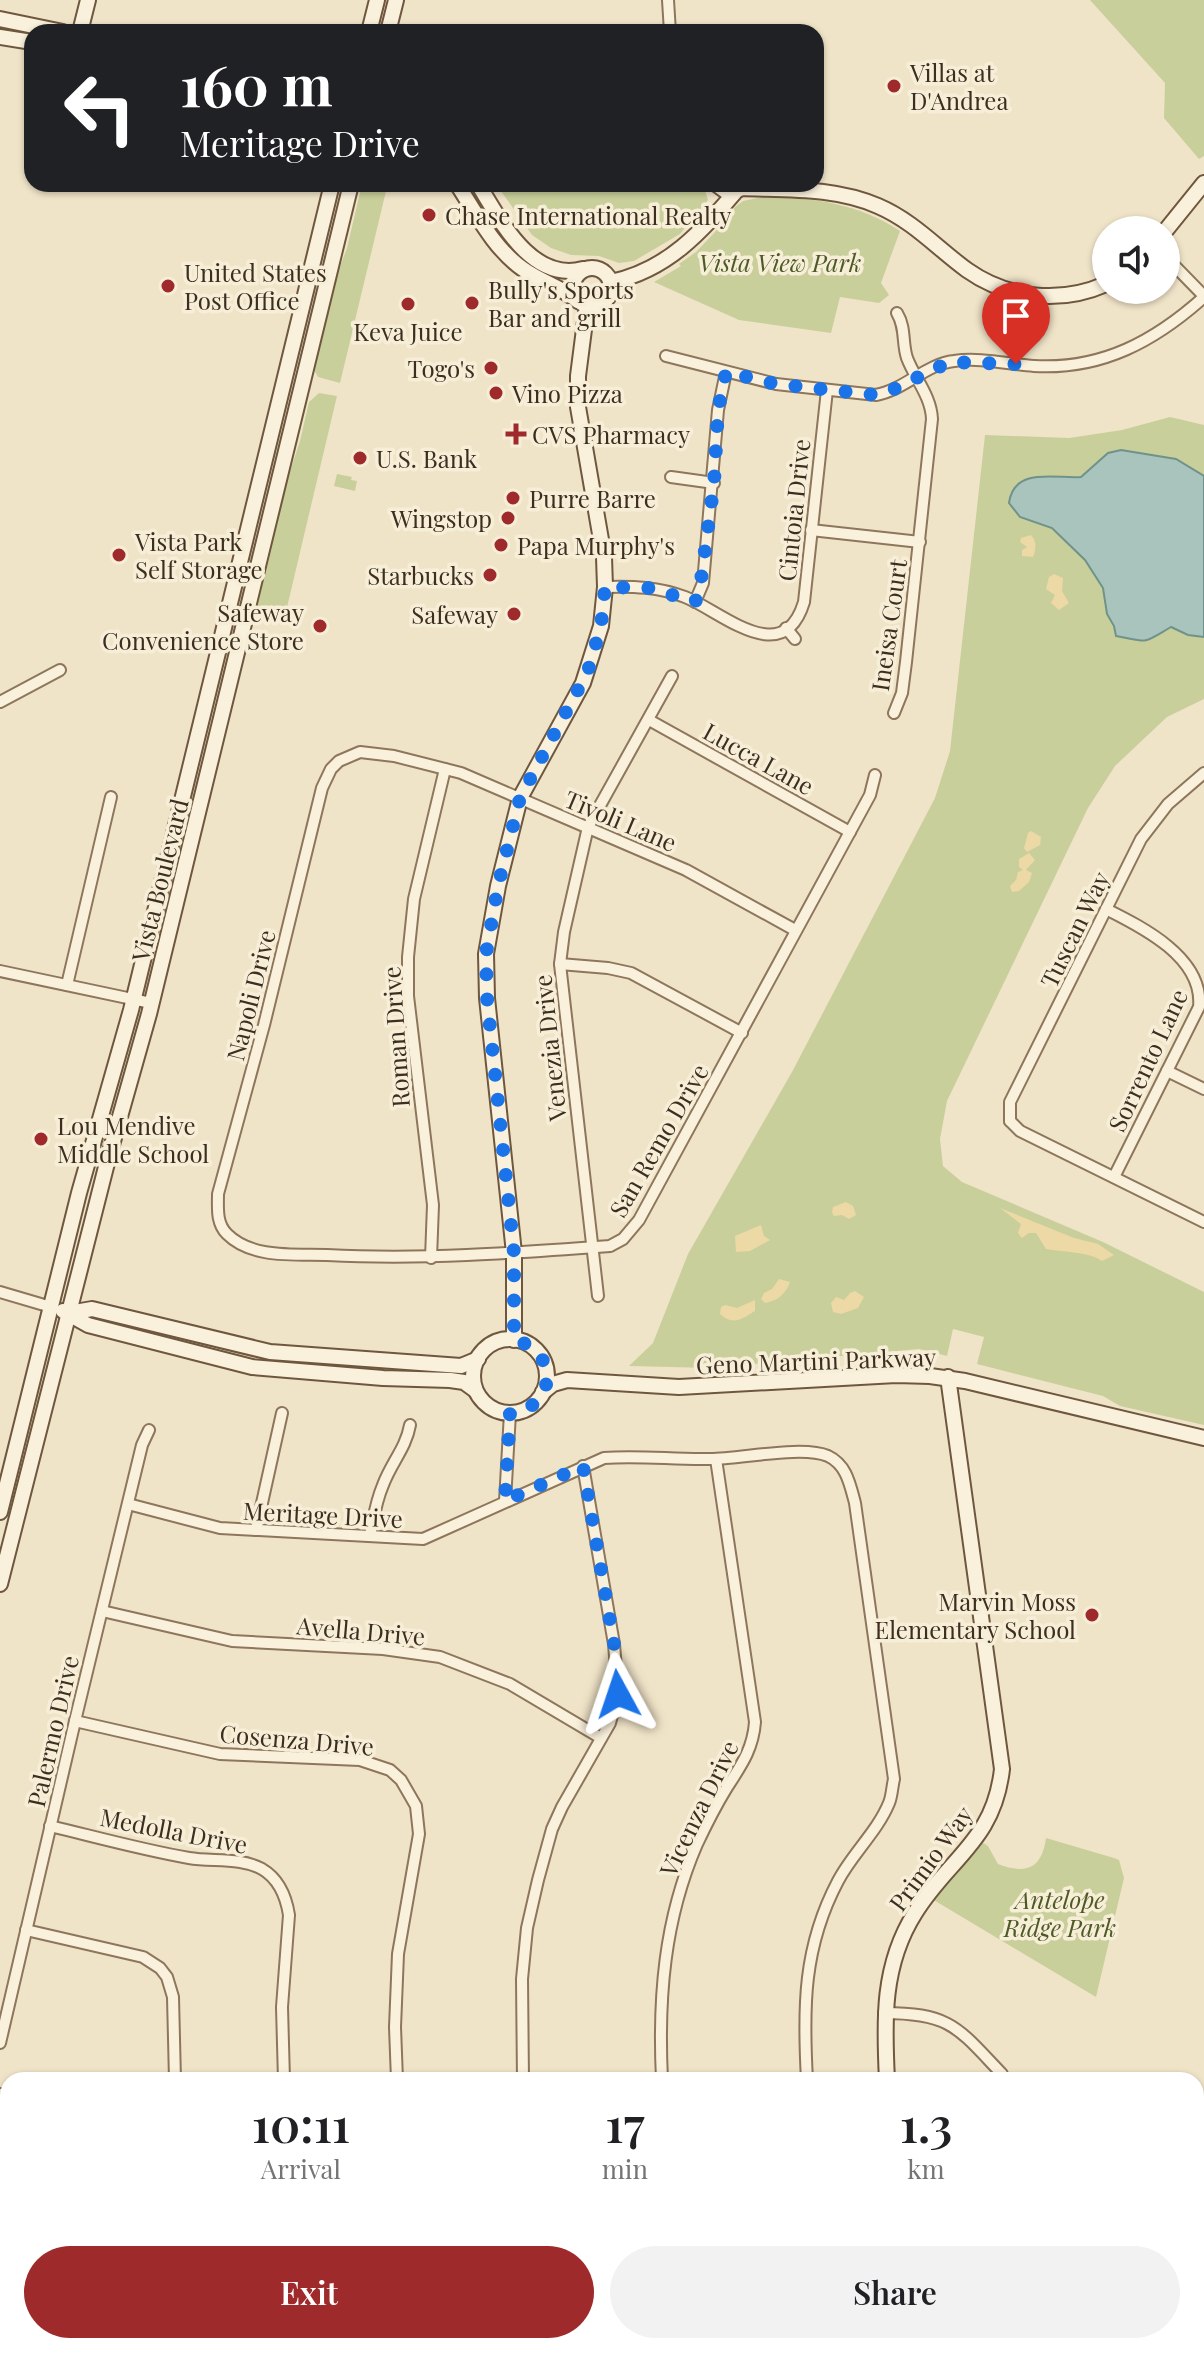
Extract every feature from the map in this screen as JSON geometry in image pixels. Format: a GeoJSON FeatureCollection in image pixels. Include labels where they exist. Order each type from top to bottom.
{"type":"FeatureCollection","features":[{"type":"Feature","properties":{"kind":"street"},"geometry":{"type":"LineString","coordinates":[[82,24],[88,0]]}},
{"type":"Feature","properties":{"kind":"street"},"geometry":{"type":"LineString","coordinates":[[371,24],[377,0]]}},
{"type":"Feature","properties":{"kind":"street"},"geometry":{"type":"LineString","coordinates":[[390,24],[396,0]]}},
{"type":"Feature","properties":{"kind":"street"},"geometry":{"type":"LineString","coordinates":[[668,0],[670,24]]}},
{"type":"Feature","properties":{"kind":"street"},"geometry":{"type":"LineString","coordinates":[[0,19],[24,24]]}},
{"type":"Feature","properties":{"kind":"street"},"geometry":{"type":"LineString","coordinates":[[0,37],[24,41]]}},
{"type":"Feature","properties":{"kind":"street"},"geometry":{"type":"LineString","coordinates":[[1177,216],[1204,183]]}},
{"type":"Feature","properties":{"kind":"street","name":"Vista Boulevard"},"geometry":{"type":"LineString","coordinates":[[0,1512],[93,1141],[133,1000],[330,192]]}},
{"type":"Feature","properties":{"kind":"street","name":"Vista Boulevard"},"geometry":{"type":"LineString","coordinates":[[0,1584],[151,1003],[349,192]]}},
{"type":"Feature","properties":{"kind":"street"},"geometry":{"type":"LineString","coordinates":[[462,192],[489,233],[512,260],[583,304],[597,306],[603,302],[610,291],[608,273],[600,268],[557,269],[530,255],[513,237],[483,192]]}},
{"type":"Feature","properties":{"kind":"street"},"geometry":{"type":"LineString","coordinates":[[713,217],[716,192]]}},
{"type":"Feature","properties":{"kind":"street"},"geometry":{"type":"LineString","coordinates":[[611,282],[643,273],[668,260],[722,211],[738,192]]}},
{"type":"Feature","properties":{"kind":"street"},"geometry":{"type":"LineString","coordinates":[[817,192],[856,198],[893,213],[974,274],[1006,290],[1053,297],[1092,289]]}},
{"type":"Feature","properties":{"kind":"street"},"geometry":{"type":"LineString","coordinates":[[514,1340],[514,1253],[487,998],[486,954],[498,886],[520,798],[588,671],[601,626],[604,557],[578,407],[583,304],[574,286],[583,269]]}},
{"type":"Feature","properties":{"kind":"street"},"geometry":{"type":"LineString","coordinates":[[666,356],[776,384],[880,394],[954,361],[1045,366],[1101,359],[1128,350],[1159,334],[1204,296],[1180,271]]}},
{"type":"Feature","properties":{"kind":"street","name":"Ineisa Court"},"geometry":{"type":"LineString","coordinates":[[894,713],[902,693],[932,419],[929,402],[906,353],[904,329],[897,313]]}},
{"type":"Feature","properties":{"kind":"street"},"geometry":{"type":"LineString","coordinates":[[695,602],[703,583],[718,410],[726,372]]}},
{"type":"Feature","properties":{"kind":"street","name":"Cintoia Drive"},"geometry":{"type":"LineString","coordinates":[[786,628],[799,614],[804,602],[827,390]]}},
{"type":"Feature","properties":{"kind":"street"},"geometry":{"type":"LineString","coordinates":[[671,477],[714,483]]}},
{"type":"Feature","properties":{"kind":"street"},"geometry":{"type":"LineString","coordinates":[[811,530],[920,542]]}},
{"type":"Feature","properties":{"kind":"street"},"geometry":{"type":"LineString","coordinates":[[605,587],[650,588],[695,602],[739,628],[767,634],[786,628],[795,639]]}},
{"type":"Feature","properties":{"kind":"street"},"geometry":{"type":"LineString","coordinates":[[0,702],[60,670]]}},
{"type":"Feature","properties":{"kind":"street","name":"Venezia Drive"},"geometry":{"type":"LineString","coordinates":[[598,1296],[560,964],[564,932],[588,827],[672,676]]}},
{"type":"Feature","properties":{"kind":"street","name":"Lucca Lane"},"geometry":{"type":"LineString","coordinates":[[649,720],[850,832]]}},
{"type":"Feature","properties":{"kind":"street","name":"Tivoli Lane"},"geometry":{"type":"LineString","coordinates":[[333,767],[348,755],[371,752],[461,773],[686,870],[795,930]]}},
{"type":"Feature","properties":{"kind":"street","name":"Napoli Drive"},"geometry":{"type":"LineString","coordinates":[[226,1233],[218,1218],[218,1194],[264,1025],[322,788],[333,767]]}},
{"type":"Feature","properties":{"kind":"street","name":"Roman Drive"},"geometry":{"type":"LineString","coordinates":[[431,1258],[433,1205],[408,996],[408,957],[414,899],[445,769]]}},
{"type":"Feature","properties":{"kind":"street","name":"San Remo Drive"},"geometry":{"type":"LineString","coordinates":[[226,1233],[245,1247],[266,1252],[431,1258],[610,1246],[623,1239],[639,1220],[742,1033],[870,795],[875,775]]}},
{"type":"Feature","properties":{"kind":"street","name":"Tuscan Way"},"geometry":{"type":"LineString","coordinates":[[1114,1177],[1005,1123],[1010,1102],[1148,828],[1168,804],[1203,775]]}},
{"type":"Feature","properties":{"kind":"street"},"geometry":{"type":"LineString","coordinates":[[67,985],[111,797]]}},
{"type":"Feature","properties":{"kind":"street","name":"Sorrento Lane"},"geometry":{"type":"LineString","coordinates":[[1106,909],[1169,943],[1188,962],[1203,986],[1199,1007],[1114,1177]]}},
{"type":"Feature","properties":{"kind":"street"},"geometry":{"type":"LineString","coordinates":[[560,964],[631,973],[742,1033]]}},
{"type":"Feature","properties":{"kind":"street"},"geometry":{"type":"LineString","coordinates":[[0,971],[151,1003]]}},
{"type":"Feature","properties":{"kind":"street"},"geometry":{"type":"LineString","coordinates":[[1167,1071],[1204,1089]]}},
{"type":"Feature","properties":{"kind":"street"},"geometry":{"type":"LineString","coordinates":[[1114,1177],[1204,1222]]}},
{"type":"Feature","properties":{"kind":"street"},"geometry":{"type":"LineString","coordinates":[[0,1292],[69,1313],[88,1325],[252,1367],[464,1382],[488,1405],[510,1413],[528,1408],[556,1382],[567,1380]]}},
{"type":"Feature","properties":{"kind":"street"},"geometry":{"type":"LineString","coordinates":[[69,1313],[92,1309],[270,1352],[461,1366],[478,1359]]}},
{"type":"Feature","properties":{"kind":"street"},"geometry":{"type":"LineString","coordinates":[[475,1390],[474,1370],[478,1359],[490,1346],[501,1341],[514,1340],[531,1346],[546,1365],[567,1380]]}},
{"type":"Feature","properties":{"kind":"street"},"geometry":{"type":"LineString","coordinates":[[543,1392],[547,1380],[546,1365]]}},
{"type":"Feature","properties":{"kind":"street","name":"Geno Martini Parkway"},"geometry":{"type":"LineString","coordinates":[[567,1380],[696,1387],[896,1375],[948,1377],[1204,1438]]}},
{"type":"Feature","properties":{"kind":"street","name":"Primio Way"},"geometry":{"type":"LineString","coordinates":[[887,2072],[884,2013],[892,1965],[904,1931],[920,1904],[982,1832],[994,1806],[1002,1769],[948,1377]]}},
{"type":"Feature","properties":{"kind":"street"},"geometry":{"type":"LineString","coordinates":[[256,1530],[282,1413]]}},
{"type":"Feature","properties":{"kind":"street"},"geometry":{"type":"LineString","coordinates":[[505,1501],[510,1413]]}},
{"type":"Feature","properties":{"kind":"street"},"geometry":{"type":"LineString","coordinates":[[370,1536],[383,1482],[407,1441],[410,1425]]}},
{"type":"Feature","properties":{"kind":"street","name":"Palermo Drive"},"geometry":{"type":"LineString","coordinates":[[0,2043],[142,1445],[149,1430]]}},
{"type":"Feature","properties":{"kind":"street","name":"Meritage Drive"},"geometry":{"type":"LineString","coordinates":[[128,1504],[220,1528],[423,1539],[604,1458],[716,1459],[805,1452],[835,1460],[848,1477],[855,1503],[894,1779],[889,1803],[839,1879],[825,1908],[814,1944],[803,2014],[807,2072]]}},
{"type":"Feature","properties":{"kind":"street","name":"Vicenza Drive"},"geometry":{"type":"LineString","coordinates":[[662,2072],[661,1994],[676,1903],[697,1846],[746,1759],[754,1735],[755,1722],[716,1459]]}},
{"type":"Feature","properties":{"kind":"street"},"geometry":{"type":"LineString","coordinates":[[523,2072],[520,2010],[527,1928],[552,1829],[617,1705],[618,1680],[583,1466]]}},
{"type":"Feature","properties":{"kind":"street","name":"Avella Drive"},"geometry":{"type":"LineString","coordinates":[[102,1611],[232,1641],[383,1649],[440,1657],[510,1684],[601,1738]]}},
{"type":"Feature","properties":{"kind":"street","name":"Cosenza Drive"},"geometry":{"type":"LineString","coordinates":[[75,1721],[220,1754],[360,1760],[390,1770],[401,1780],[416,1806],[419,1834],[398,1954],[397,2072]]}},
{"type":"Feature","properties":{"kind":"street","name":"Medolla Drive"},"geometry":{"type":"LineString","coordinates":[[50,1826],[188,1858],[250,1864],[278,1883],[289,1915],[282,2007],[284,2072]]}},
{"type":"Feature","properties":{"kind":"street"},"geometry":{"type":"LineString","coordinates":[[26,1930],[143,1957],[160,1968],[167,1977],[173,1997],[175,2072]]}},
{"type":"Feature","properties":{"kind":"street"},"geometry":{"type":"LineString","coordinates":[[884,2013],[926,2015],[946,2021],[963,2032],[1000,2072]]}},
{"type":"Feature","properties":{"kind":"green space"},"geometry":{"type":"Polygon","coordinates":[[[1090,0],[1204,0],[1204,156],[1199,159],[1164,118],[1165,83],[1090,0]]]}},
{"type":"Feature","properties":{"kind":"green space"},"geometry":{"type":"Polygon","coordinates":[[[360,192],[386,192],[340,383],[318,377],[313,368],[330,293],[347,248],[360,192]]]}},
{"type":"Feature","properties":{"kind":"green space"},"geometry":{"type":"Polygon","coordinates":[[[502,192],[706,192],[708,200],[680,234],[634,261],[619,263],[599,256],[571,255],[551,248],[532,235],[502,192]]]}},
{"type":"Feature","properties":{"kind":"green space","name":"Vista View Park"},"geometry":{"type":"Polygon","coordinates":[[[767,196],[836,204],[869,214],[900,231],[881,283],[889,295],[879,303],[840,297],[831,333],[739,320],[654,282],[681,266],[679,264],[696,252],[735,207],[743,201],[767,196]]]}},
{"type":"Feature","properties":{"kind":"green space"},"geometry":{"type":"Polygon","coordinates":[[[319,393],[337,396],[284,620],[269,623],[253,617],[253,612],[276,514],[309,402],[319,393]]]}},
{"type":"Feature","properties":{"kind":"green space"},"geometry":{"type":"Polygon","coordinates":[[[1170,417],[1204,425],[1204,699],[1167,717],[1115,766],[1088,808],[947,1101],[940,1139],[943,1166],[962,1182],[1103,1242],[1204,1292],[1204,1425],[1120,1406],[1103,1396],[977,1364],[984,1337],[953,1329],[947,1356],[919,1349],[710,1368],[629,1366],[653,1343],[688,1254],[792,1072],[935,798],[950,751],[985,435],[1069,438],[1122,430],[1170,417]]]}},
{"type":"Feature","properties":{"kind":"green space"},"geometry":{"type":"Polygon","coordinates":[[[337,474],[357,481],[355,491],[334,486],[337,474]]]}},
{"type":"Feature","properties":{"kind":"green space","name":"Antelope Ridge Park"},"geometry":{"type":"Polygon","coordinates":[[[1046,1838],[1119,1860],[1124,1878],[1096,1997],[932,1899],[982,1842],[988,1846],[998,1864],[1025,1869],[1037,1862],[1046,1838]]]}},
{"type":"Feature","properties":{"kind":"sand"},"geometry":{"type":"Polygon","coordinates":[[[1031,535],[1035,546],[1033,557],[1022,556],[1022,550],[1027,547],[1020,542],[1021,538],[1031,535]]]}},
{"type":"Feature","properties":{"kind":"sand"},"geometry":{"type":"Polygon","coordinates":[[[1054,574],[1063,578],[1062,591],[1069,603],[1059,610],[1051,603],[1055,595],[1046,589],[1049,577],[1054,574]]]}},
{"type":"Feature","properties":{"kind":"sand"},"geometry":{"type":"Polygon","coordinates":[[[1031,831],[1041,837],[1040,845],[1027,852],[1024,848],[1031,831]]]}},
{"type":"Feature","properties":{"kind":"sand"},"geometry":{"type":"Polygon","coordinates":[[[1029,853],[1035,860],[1026,870],[1032,873],[1029,882],[1019,891],[1012,892],[1010,886],[1018,872],[1023,870],[1019,867],[1019,859],[1029,853]]]}},
{"type":"Feature","properties":{"kind":"sand"},"geometry":{"type":"Polygon","coordinates":[[[846,1202],[853,1206],[856,1215],[849,1219],[842,1215],[834,1216],[833,1207],[846,1202]]]}},
{"type":"Feature","properties":{"kind":"sand"},"geometry":{"type":"Polygon","coordinates":[[[1000,1208],[1074,1238],[1098,1244],[1114,1255],[1102,1261],[1083,1254],[1046,1249],[1036,1233],[1022,1238],[1018,1233],[1021,1224],[1000,1208]]]}},
{"type":"Feature","properties":{"kind":"sand"},"geometry":{"type":"Polygon","coordinates":[[[761,1225],[764,1236],[770,1240],[750,1251],[736,1252],[735,1236],[761,1225]]]}},
{"type":"Feature","properties":{"kind":"sand"},"geometry":{"type":"Polygon","coordinates":[[[779,1279],[790,1282],[786,1290],[777,1299],[765,1303],[761,1299],[764,1293],[772,1289],[779,1279]]]}},
{"type":"Feature","properties":{"kind":"sand"},"geometry":{"type":"Polygon","coordinates":[[[855,1291],[864,1297],[858,1308],[841,1314],[833,1312],[831,1303],[836,1297],[844,1300],[855,1291]]]}},
{"type":"Feature","properties":{"kind":"sand"},"geometry":{"type":"Polygon","coordinates":[[[755,1300],[755,1311],[742,1319],[729,1320],[720,1314],[721,1307],[725,1305],[737,1308],[755,1300]]]}},
{"type":"Feature","properties":{"kind":"water"},"geometry":{"type":"Polygon","coordinates":[[[1121,450],[1176,459],[1204,476],[1204,637],[1188,635],[1171,627],[1145,640],[1116,636],[1107,614],[1103,588],[1085,560],[1052,528],[1020,517],[1009,503],[1013,491],[1027,479],[1081,477],[1108,453],[1121,450]]]}},
{"type":"Feature","properties":{"kind":"place","name":"Villas at D'Andrea"},"geometry":{"type":"Point","coordinates":[894,86]}},
{"type":"Feature","properties":{"kind":"place","name":"Chase International Realty"},"geometry":{"type":"Point","coordinates":[429,215]}},
{"type":"Feature","properties":{"kind":"place","name":"United States Post Office"},"geometry":{"type":"Point","coordinates":[168,286]}},
{"type":"Feature","properties":{"kind":"place","name":"Bully's Sports Bar and grill"},"geometry":{"type":"Point","coordinates":[472,303]}},
{"type":"Feature","properties":{"kind":"place","name":"Keva Juice"},"geometry":{"type":"Point","coordinates":[408,304]}},
{"type":"Feature","properties":{"kind":"place","name":"Togo's"},"geometry":{"type":"Point","coordinates":[491,368]}},
{"type":"Feature","properties":{"kind":"place","name":"Vino Pizza"},"geometry":{"type":"Point","coordinates":[496,393]}},
{"type":"Feature","properties":{"kind":"place","name":"CVS Pharmacy"},"geometry":{"type":"Point","coordinates":[516,434]}},
{"type":"Feature","properties":{"kind":"place","name":"U.S. Bank"},"geometry":{"type":"Point","coordinates":[360,458]}},
{"type":"Feature","properties":{"kind":"place","name":"Purre Barre"},"geometry":{"type":"Point","coordinates":[513,498]}},
{"type":"Feature","properties":{"kind":"place","name":"Wingstop"},"geometry":{"type":"Point","coordinates":[508,518]}},
{"type":"Feature","properties":{"kind":"place","name":"Papa Murphy's"},"geometry":{"type":"Point","coordinates":[501,545]}},
{"type":"Feature","properties":{"kind":"place","name":"Vista Park Self Storage"},"geometry":{"type":"Point","coordinates":[119,555]}},
{"type":"Feature","properties":{"kind":"place","name":"Starbucks"},"geometry":{"type":"Point","coordinates":[490,575]}},
{"type":"Feature","properties":{"kind":"place","name":"Safeway"},"geometry":{"type":"Point","coordinates":[514,614]}},
{"type":"Feature","properties":{"kind":"place","name":"Safeway Convenience Store"},"geometry":{"type":"Point","coordinates":[320,626]}},
{"type":"Feature","properties":{"kind":"place","name":"Lou Mendive Middle School"},"geometry":{"type":"Point","coordinates":[41,1139]}},
{"type":"Feature","properties":{"kind":"place","name":"Marvin Moss Elementary School"},"geometry":{"type":"Point","coordinates":[1092,1615]}},
{"type":"Feature","properties":{"kind":"route"},"geometry":{"type":"LineString","coordinates":[[618,1694],[614,1644],[583,1466],[505,1501],[510,1413],[528,1408],[539,1398],[546,1386],[548,1373],[538,1351],[514,1340],[514,1253],[487,998],[486,954],[498,886],[520,798],[588,671],[604,612],[605,587],[650,588],[695,602],[699,595],[714,483],[718,410],[726,372],[776,384],[876,395],[958,360],[1016,364]]}}]}
